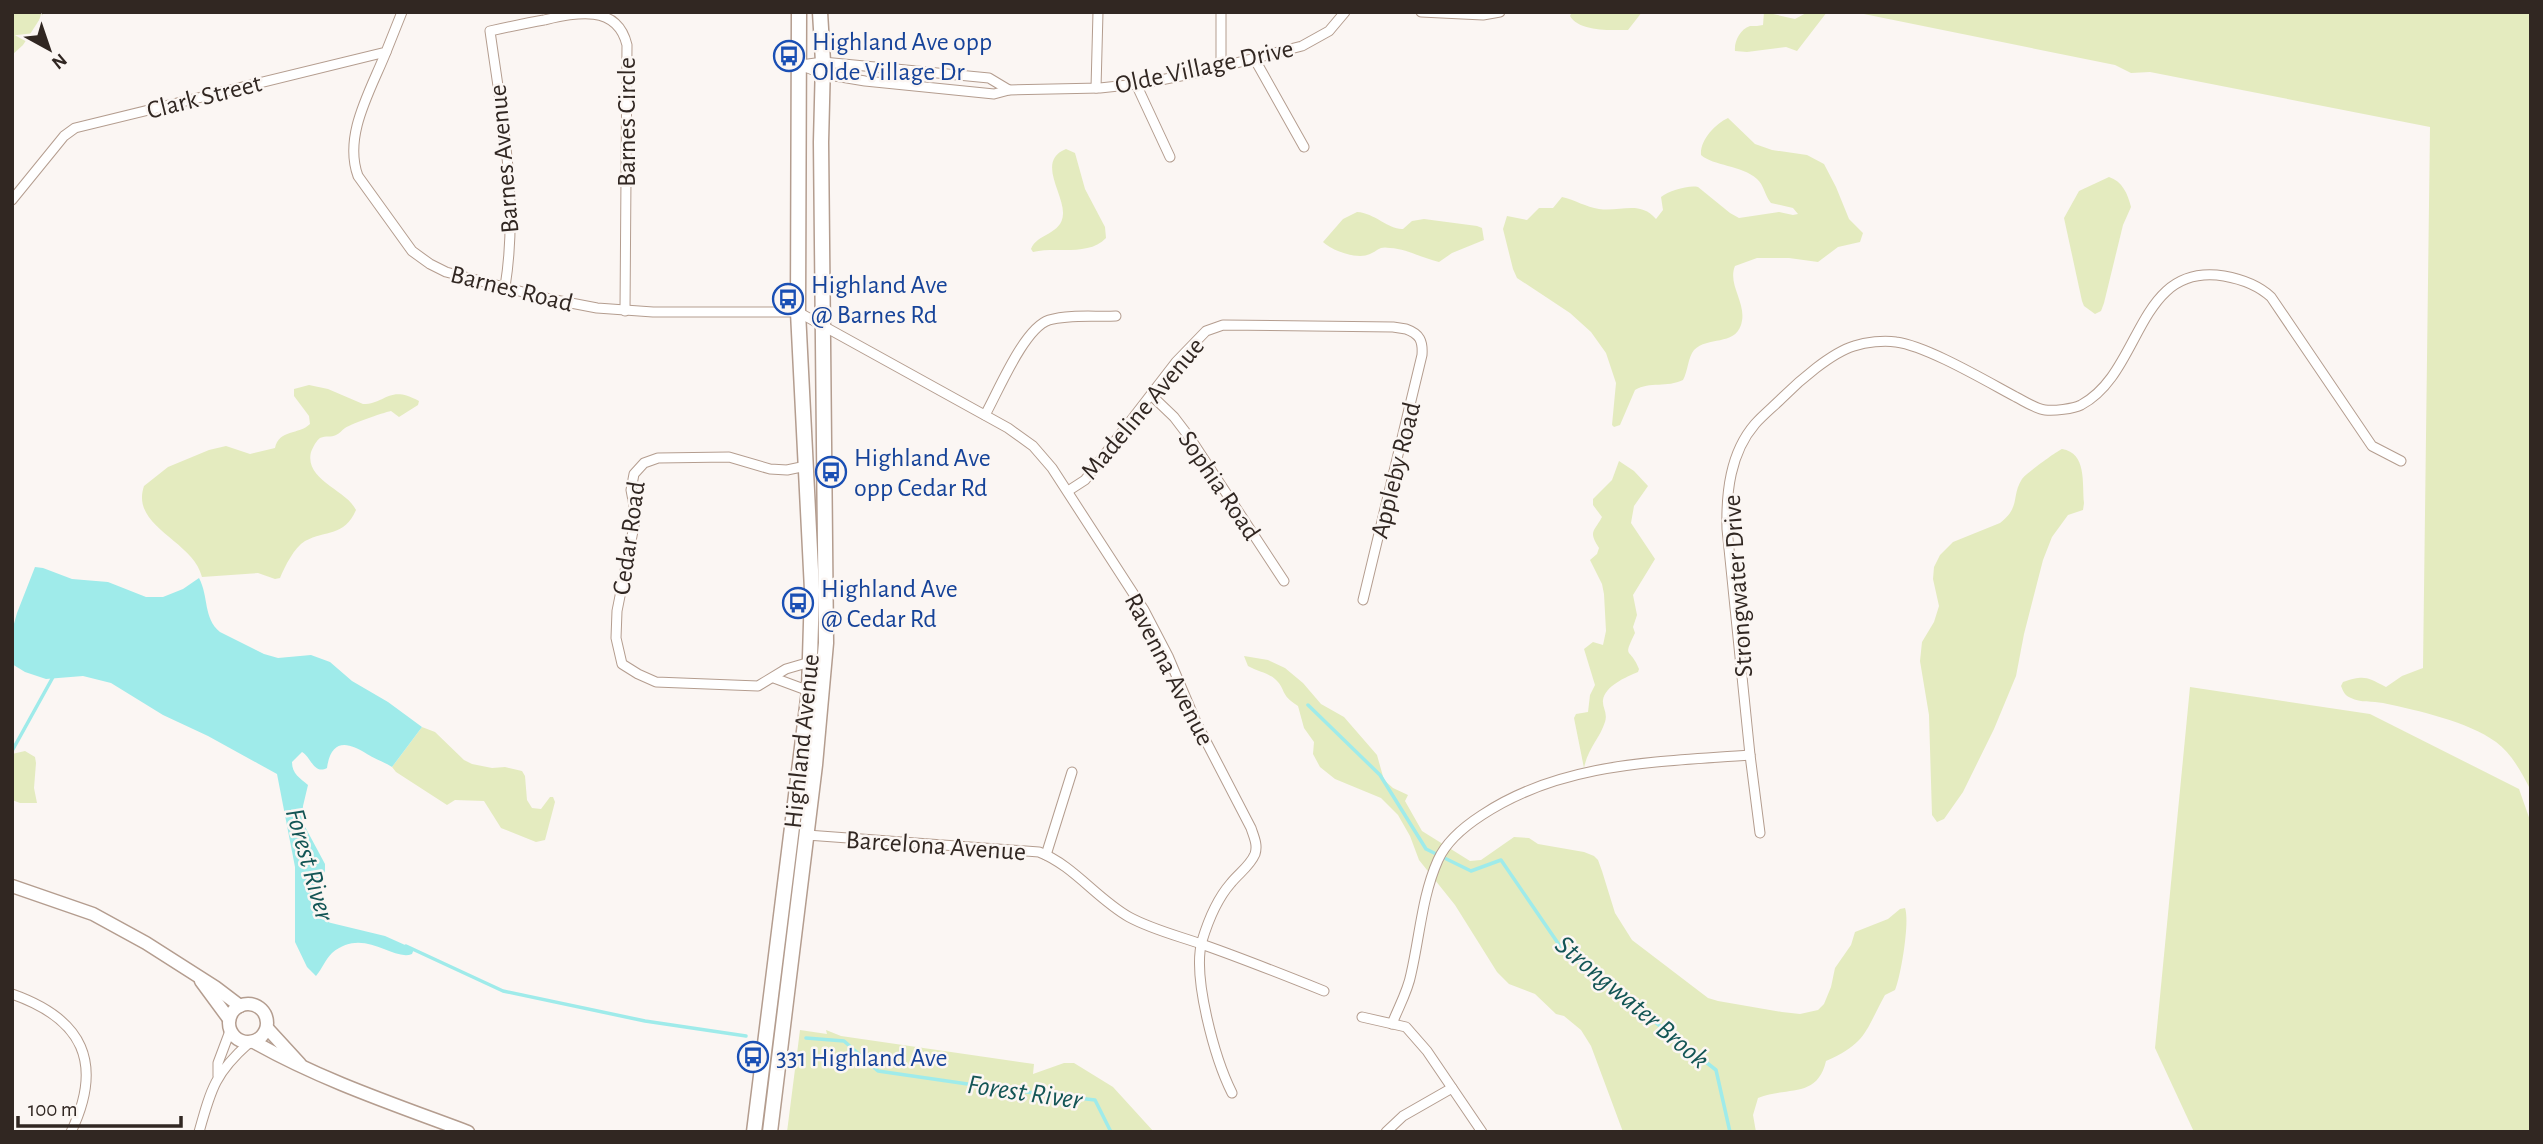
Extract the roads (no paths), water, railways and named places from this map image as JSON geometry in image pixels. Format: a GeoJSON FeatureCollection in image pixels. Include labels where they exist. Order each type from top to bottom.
{"type":"FeatureCollection","features":[{"type":"Feature","properties":{"kind":"main road","name":"Highland Avenue"},"geometry":{"type":"LineString","coordinates":[[754,1132],[809,691],[812,590],[798,312],[799,12]]}},
{"type":"Feature","properties":{"kind":"main road","name":"Highland Avenue"},"geometry":{"type":"LineString","coordinates":[[770,1132],[821,713],[826,643],[821,142],[823,68],[820,12]]}},
{"type":"Feature","properties":{"kind":"street"},"geometry":{"type":"LineString","coordinates":[[386,52],[402,12]]}},
{"type":"Feature","properties":{"kind":"street"},"geometry":{"type":"LineString","coordinates":[[1097,88],[1098,12]]}},
{"type":"Feature","properties":{"kind":"street"},"geometry":{"type":"LineString","coordinates":[[1221,67],[1222,12]]}},
{"type":"Feature","properties":{"kind":"street","name":"Olde Village Drive"},"geometry":{"type":"LineString","coordinates":[[823,68],[865,81],[994,94],[1009,90],[1097,88],[1136,84],[1221,67],[1317,40],[1329,31],[1345,12]]}},
{"type":"Feature","properties":{"kind":"street"},"geometry":{"type":"LineString","coordinates":[[1421,12],[1483,15],[1500,12]]}},
{"type":"Feature","properties":{"kind":"street","name":"Barnes Circle"},"geometry":{"type":"LineString","coordinates":[[490,31],[571,14],[592,13],[612,22],[626,39],[625,311]]}},
{"type":"Feature","properties":{"kind":"street","name":"Barnes Avenue"},"geometry":{"type":"LineString","coordinates":[[490,31],[501,99],[511,197],[511,244],[505,288]]}},
{"type":"Feature","properties":{"kind":"street","name":"Clark Street"},"geometry":{"type":"LineString","coordinates":[[12,200],[64,136],[75,128],[386,52]]}},
{"type":"Feature","properties":{"kind":"street","name":"Barnes Road"},"geometry":{"type":"LineString","coordinates":[[386,52],[355,132],[352,153],[358,176],[420,258],[446,272],[577,305],[625,311],[798,312]]}},
{"type":"Feature","properties":{"kind":"street"},"geometry":{"type":"LineString","coordinates":[[1254,58],[1304,147]]}},
{"type":"Feature","properties":{"kind":"street","name":"Olde Village Drive"},"geometry":{"type":"LineString","coordinates":[[800,65],[989,78],[1009,90]]}},
{"type":"Feature","properties":{"kind":"street"},"geometry":{"type":"LineString","coordinates":[[1136,84],[1170,157]]}},
{"type":"Feature","properties":{"kind":"street","name":"Strongwater Drive"},"geometry":{"type":"LineString","coordinates":[[1760,833],[1727,529],[1726,505],[1730,476],[1740,449],[1754,425],[1797,384],[1838,354],[1853,346],[1897,342],[1931,354],[2043,410],[2079,406],[2097,393],[2118,370],[2155,301],[2168,288],[2209,273],[2256,286],[2271,298],[2372,446],[2401,461]]}},
{"type":"Feature","properties":{"kind":"street","name":"Ravenna Avenue"},"geometry":{"type":"LineString","coordinates":[[798,312],[1015,432],[1033,446],[1068,491],[1159,638],[1193,715],[1256,842],[1256,852],[1214,910],[1201,944],[1200,968],[1204,1000],[1219,1060],[1232,1093]]}},
{"type":"Feature","properties":{"kind":"street"},"geometry":{"type":"LineString","coordinates":[[985,415],[1025,343],[1040,326],[1056,319],[1116,316]]}},
{"type":"Feature","properties":{"kind":"street","name":"Madeline Avenue"},"geometry":{"type":"LineString","coordinates":[[1068,491],[1085,480],[1197,338],[1206,331],[1223,324],[1393,327],[1416,333],[1422,340]]}},
{"type":"Feature","properties":{"kind":"street","name":"Appleby Road"},"geometry":{"type":"LineString","coordinates":[[1363,600],[1422,355],[1422,340]]}},
{"type":"Feature","properties":{"kind":"street","name":"Sophia Road"},"geometry":{"type":"LineString","coordinates":[[1151,395],[1174,417],[1190,438],[1284,580]]}},
{"type":"Feature","properties":{"kind":"street","name":"Cedar Road"},"geometry":{"type":"LineString","coordinates":[[806,466],[786,470],[769,469],[729,457],[658,458],[644,463],[634,474],[631,490],[636,516],[617,611],[616,638],[622,664],[656,682],[758,686],[786,669],[810,662]]}},
{"type":"Feature","properties":{"kind":"street"},"geometry":{"type":"LineString","coordinates":[[774,678],[809,691]]}},
{"type":"Feature","properties":{"kind":"street"},"geometry":{"type":"LineString","coordinates":[[1392,1024],[1411,977],[1422,911],[1431,877],[1439,856],[1461,829],[1506,801],[1535,787],[1581,772],[1634,764],[1750,755]]}},
{"type":"Feature","properties":{"kind":"street"},"geometry":{"type":"LineString","coordinates":[[1046,855],[1072,772]]}},
{"type":"Feature","properties":{"kind":"street","name":"Barcelona Avenue"},"geometry":{"type":"LineString","coordinates":[[807,835],[992,848],[1046,855],[1056,859],[1128,916],[1153,928],[1324,991]]}},
{"type":"Feature","properties":{"kind":"street"},"geometry":{"type":"LineString","coordinates":[[12,886],[93,914],[146,943],[240,1006]]}},
{"type":"Feature","properties":{"kind":"street"},"geometry":{"type":"LineString","coordinates":[[198,978],[238,1040],[252,1042],[352,1088],[468,1132]]}},
{"type":"Feature","properties":{"kind":"street"},"geometry":{"type":"LineString","coordinates":[[12,994],[33,1001],[62,1020],[76,1036],[86,1057],[86,1094],[71,1132]]}},
{"type":"Feature","properties":{"kind":"street"},"geometry":{"type":"LineString","coordinates":[[198,1132],[209,1093],[218,1076],[252,1042],[264,1035],[267,1019],[262,1009],[251,1004],[235,1009],[218,1063],[218,1076]]}},
{"type":"Feature","properties":{"kind":"street"},"geometry":{"type":"LineString","coordinates":[[1362,1017],[1406,1027],[1427,1051],[1482,1132]]}},
{"type":"Feature","properties":{"kind":"street"},"geometry":{"type":"LineString","coordinates":[[267,1028],[300,1064]]}},
{"type":"Feature","properties":{"kind":"street"},"geometry":{"type":"LineString","coordinates":[[1386,1132],[1403,1116],[1452,1088]]}},
{"type":"Feature","properties":{"kind":"water"},"geometry":{"type":"Polygon","coordinates":[[[35,567],[72,579],[108,582],[146,597],[163,597],[183,589],[199,578],[211,620],[220,632],[278,658],[311,655],[330,662],[352,681],[388,702],[422,727],[392,767],[347,745],[336,747],[327,768],[323,770],[316,767],[302,752],[292,762],[295,773],[308,785],[303,806],[303,823],[325,864],[325,871],[310,899],[312,907],[327,922],[385,936],[414,949],[412,954],[404,955],[377,946],[355,943],[332,953],[316,976],[307,967],[295,942],[295,867],[277,774],[163,715],[111,683],[83,676],[46,679],[12,664],[12,631],[35,567]]]}},
{"type":"Feature","properties":{"kind":"waterway","name":"Forest River"},"geometry":{"type":"LineString","coordinates":[[12,751],[53,677]]}},
{"type":"Feature","properties":{"kind":"waterway","name":"Strongwater Brook"},"geometry":{"type":"LineString","coordinates":[[1308,705],[1380,775],[1426,849],[1471,871],[1501,860],[1562,949],[1716,1070],[1730,1132]]}},
{"type":"Feature","properties":{"kind":"waterway","name":"Forest River"},"geometry":{"type":"LineString","coordinates":[[316,882],[328,925]]}},
{"type":"Feature","properties":{"kind":"waterway","name":"Forest River"},"geometry":{"type":"LineString","coordinates":[[406,946],[503,991],[645,1021],[746,1036]]}},
{"type":"Feature","properties":{"kind":"waterway","name":"Forest River"},"geometry":{"type":"LineString","coordinates":[[806,1038],[844,1041],[878,1071],[1095,1100],[1111,1132]]}},
{"type":"Feature","properties":{"kind":"place","name":"Highland Ave opp Olde Village Dr"},"geometry":{"type":"Point","coordinates":[789,56]}},
{"type":"Feature","properties":{"kind":"place","name":"Highland Ave @ Barnes Rd"},"geometry":{"type":"Point","coordinates":[788,299]}},
{"type":"Feature","properties":{"kind":"place","name":"Highland Ave opp Cedar Rd"},"geometry":{"type":"Point","coordinates":[831,472]}},
{"type":"Feature","properties":{"kind":"place","name":"Highland Ave @ Cedar Rd"},"geometry":{"type":"Point","coordinates":[798,603]}},
{"type":"Feature","properties":{"kind":"place","name":"331 Highland Ave"},"geometry":{"type":"Point","coordinates":[753,1057]}}]}
